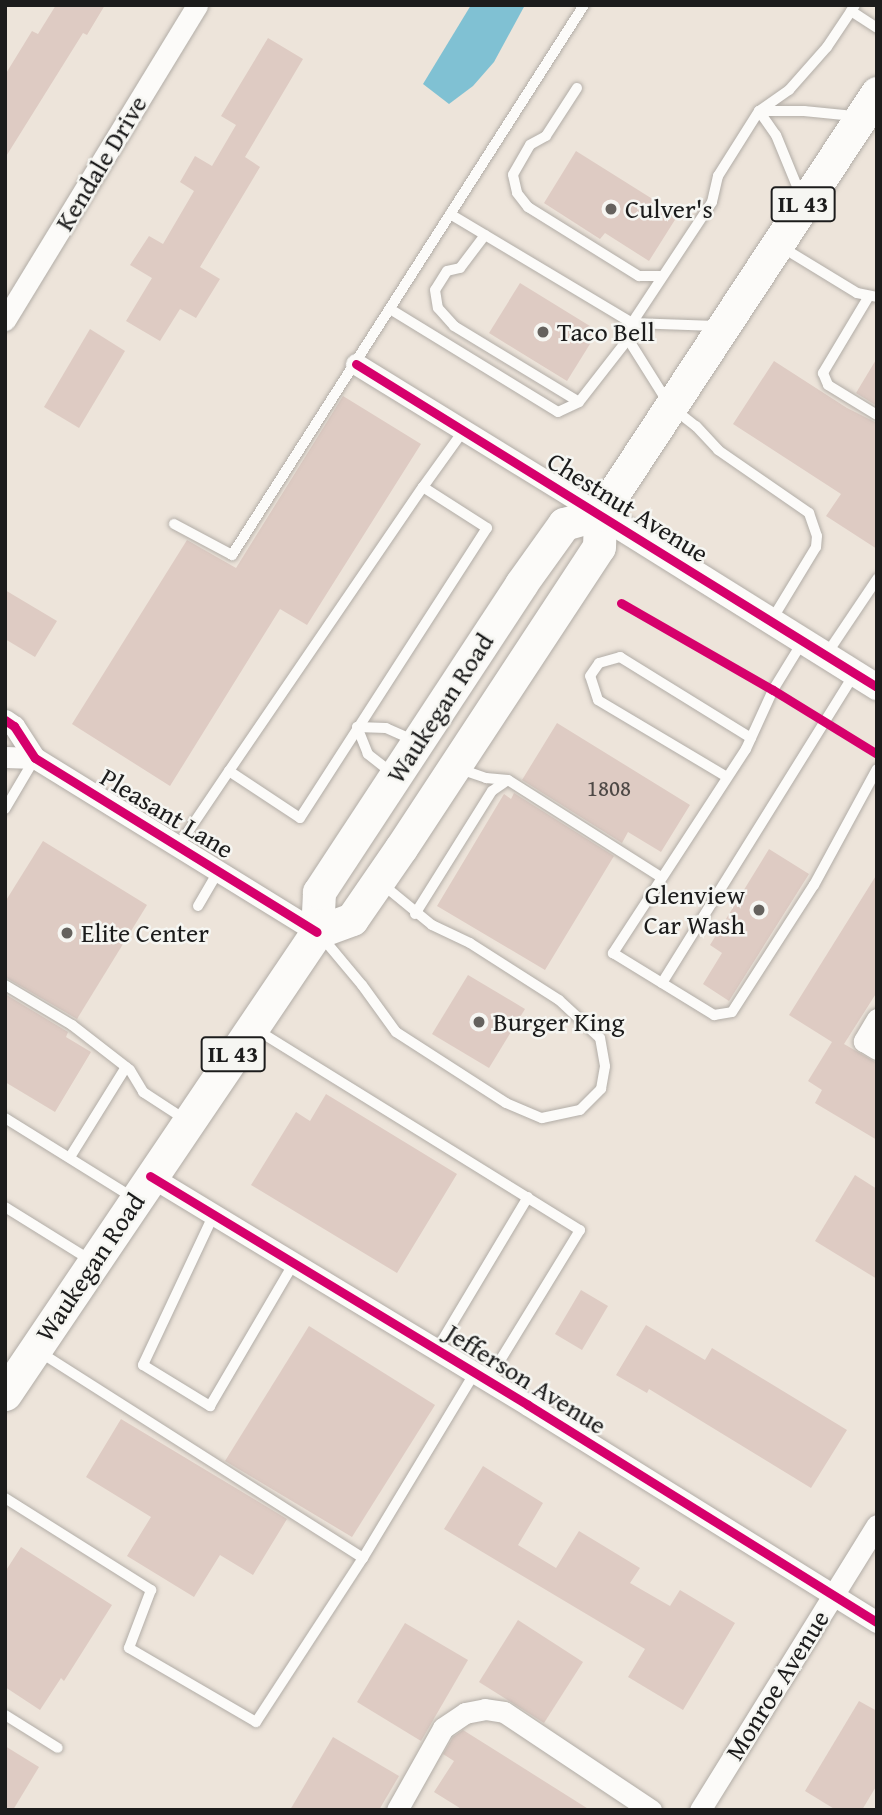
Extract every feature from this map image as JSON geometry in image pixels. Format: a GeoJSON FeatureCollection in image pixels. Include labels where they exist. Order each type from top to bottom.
{"type":"FeatureCollection","features":[{"type":"Feature","properties":{"kind":"main road","name":"Waukegan Road"},"geometry":{"type":"LineString","coordinates":[[317,932],[352,919],[378,882],[599,547],[600,514],[872,102]]}},
{"type":"Feature","properties":{"kind":"main road","name":"Waukegan Road"},"geometry":{"type":"LineString","coordinates":[[16,1371],[317,932],[319,892],[564,524],[600,514]]}},
{"type":"Feature","properties":{"kind":"street","name":"Kendale Drive"},"geometry":{"type":"LineString","coordinates":[[5,320],[197,5]]}},
{"type":"Feature","properties":{"kind":"street","name":"Chestnut Avenue"},"geometry":{"type":"LineString","coordinates":[[356,364],[866,680]]}},
{"type":"Feature","properties":{"kind":"street","name":"Pleasant Lane"},"geometry":{"type":"LineString","coordinates":[[5,720],[14,726],[35,758],[317,932]]}},
{"type":"Feature","properties":{"kind":"street","name":"Pleasant Lane"},"geometry":{"type":"LineString","coordinates":[[5,757],[35,758]]}},
{"type":"Feature","properties":{"kind":"street"},"geometry":{"type":"LineString","coordinates":[[877,1019],[864,1041],[877,1049]]}},
{"type":"Feature","properties":{"kind":"street","name":"Jefferson Avenue"},"geometry":{"type":"LineString","coordinates":[[142,1187],[214,1214],[877,1622]]}},
{"type":"Feature","properties":{"kind":"street","name":"Monroe Avenue"},"geometry":{"type":"LineString","coordinates":[[700,1810],[877,1525]]}},
{"type":"Feature","properties":{"kind":"street"},"geometry":{"type":"LineString","coordinates":[[397,1810],[443,1728],[465,1713],[485,1709],[504,1712],[651,1810]]}},
{"type":"Feature","properties":{"kind":"lane"},"geometry":{"type":"LineString","coordinates":[[174,524],[232,555],[584,5]]}},
{"type":"Feature","properties":{"kind":"lane"},"geometry":{"type":"LineString","coordinates":[[390,309],[558,412],[579,402],[628,338],[632,323],[712,202],[718,176],[759,111],[789,90],[827,47],[853,8],[877,28]]}},
{"type":"Feature","properties":{"kind":"lane"},"geometry":{"type":"LineString","coordinates":[[577,88],[546,136],[530,145],[513,175],[517,193],[528,207],[639,276],[662,276]]}},
{"type":"Feature","properties":{"kind":"lane"},"geometry":{"type":"LineString","coordinates":[[759,111],[804,111],[872,102]]}},
{"type":"Feature","properties":{"kind":"lane"},"geometry":{"type":"LineString","coordinates":[[759,111],[776,135],[804,203]]}},
{"type":"Feature","properties":{"kind":"lane"},"geometry":{"type":"LineString","coordinates":[[450,214],[632,323],[723,327]]}},
{"type":"Feature","properties":{"kind":"lane"},"geometry":{"type":"LineString","coordinates":[[485,235],[460,268],[447,271],[435,290],[438,308],[454,326],[579,402]]}},
{"type":"Feature","properties":{"kind":"lane"},"geometry":{"type":"LineString","coordinates":[[777,244],[857,293],[873,297],[823,373],[828,385],[877,415]]}},
{"type":"Feature","properties":{"kind":"lane"},"geometry":{"type":"LineString","coordinates":[[628,338],[670,406],[696,426],[718,450],[808,513],[817,536],[816,547],[771,621]]}},
{"type":"Feature","properties":{"kind":"lane"},"geometry":{"type":"LineString","coordinates":[[178,845],[464,430]]}},
{"type":"Feature","properties":{"kind":"lane"},"geometry":{"type":"LineString","coordinates":[[229,771],[300,818],[486,528],[423,487]]}},
{"type":"Feature","properties":{"kind":"lane"},"geometry":{"type":"LineString","coordinates":[[826,655],[877,579]]}},
{"type":"Feature","properties":{"kind":"lane"},"geometry":{"type":"LineString","coordinates":[[803,641],[773,690],[751,738],[613,953],[714,1015],[732,1012],[814,885],[877,769]]}},
{"type":"Feature","properties":{"kind":"lane"},"geometry":{"type":"LineString","coordinates":[[727,777],[598,700],[590,676],[599,663],[620,657],[751,738]]}},
{"type":"Feature","properties":{"kind":"lane"},"geometry":{"type":"LineString","coordinates":[[662,982],[866,680]]}},
{"type":"Feature","properties":{"kind":"lane"},"geometry":{"type":"LineString","coordinates":[[357,727],[386,728],[417,742]]}},
{"type":"Feature","properties":{"kind":"lane"},"geometry":{"type":"LineString","coordinates":[[357,727],[368,754],[396,776]]}},
{"type":"Feature","properties":{"kind":"lane"},"geometry":{"type":"LineString","coordinates":[[5,809],[35,758]]}},
{"type":"Feature","properties":{"kind":"lane"},"geometry":{"type":"LineString","coordinates":[[454,767],[486,778],[508,780],[661,877]]}},
{"type":"Feature","properties":{"kind":"lane"},"geometry":{"type":"LineString","coordinates":[[415,914],[492,791],[508,780]]}},
{"type":"Feature","properties":{"kind":"lane"},"geometry":{"type":"LineString","coordinates":[[198,906],[219,870]]}},
{"type":"Feature","properties":{"kind":"lane"},"geometry":{"type":"LineString","coordinates":[[317,932],[362,985],[396,1032],[518,1108],[542,1118],[580,1110],[601,1089],[605,1066],[600,1038],[559,1000],[470,943],[415,914],[396,893],[378,882]]}},
{"type":"Feature","properties":{"kind":"lane"},"geometry":{"type":"LineString","coordinates":[[5,985],[72,1025],[126,1067],[143,1092],[187,1121]]}},
{"type":"Feature","properties":{"kind":"lane"},"geometry":{"type":"LineString","coordinates":[[5,1498],[151,1590],[129,1648],[256,1722],[481,1376],[580,1230],[252,1027]]}},
{"type":"Feature","properties":{"kind":"lane"},"geometry":{"type":"LineString","coordinates":[[70,1157],[126,1067]]}},
{"type":"Feature","properties":{"kind":"lane"},"geometry":{"type":"LineString","coordinates":[[5,1118],[70,1157],[142,1187]]}},
{"type":"Feature","properties":{"kind":"lane"},"geometry":{"type":"LineString","coordinates":[[437,1349],[528,1197]]}},
{"type":"Feature","properties":{"kind":"lane"},"geometry":{"type":"LineString","coordinates":[[5,1207],[93,1262]]}},
{"type":"Feature","properties":{"kind":"lane"},"geometry":{"type":"LineString","coordinates":[[214,1214],[143,1365],[209,1406],[294,1263]]}},
{"type":"Feature","properties":{"kind":"lane"},"geometry":{"type":"LineString","coordinates":[[16,1371],[303,1520],[363,1558]]}},
{"type":"Feature","properties":{"kind":"lane"},"geometry":{"type":"LineString","coordinates":[[5,1715],[58,1748]]}},
{"type":"Feature","properties":{"kind":"water"},"geometry":{"type":"Polygon","coordinates":[[[471,5],[525,5],[494,62],[473,86],[449,104],[423,84],[471,5]]]}},
{"type":"Feature","properties":{"kind":"building"},"geometry":{"type":"Polygon","coordinates":[[[56,5],[105,5],[87,35],[83,33],[5,158],[5,75],[32,31],[38,34],[56,5]]]}},
{"type":"Feature","properties":{"kind":"building"},"geometry":{"type":"Polygon","coordinates":[[[268,38],[303,59],[245,157],[260,167],[200,267],[220,279],[196,318],[180,309],[160,341],[126,321],[152,278],[130,265],[149,236],[163,244],[194,191],[180,182],[195,156],[212,166],[236,125],[221,116],[268,38]]]}},
{"type":"Feature","properties":{"kind":"building","name":"Culver's"},"geometry":{"type":"Polygon","coordinates":[[[576,151],[678,215],[649,261],[605,233],[600,239],[544,203],[576,151]]]}},
{"type":"Feature","properties":{"kind":"building","name":"Taco Bell"},"geometry":{"type":"Polygon","coordinates":[[[520,283],[598,331],[567,381],[489,333],[520,283]]]}},
{"type":"Feature","properties":{"kind":"building"},"geometry":{"type":"Polygon","coordinates":[[[90,329],[125,351],[79,428],[44,407],[90,329]]]}},
{"type":"Feature","properties":{"kind":"building"},"geometry":{"type":"Polygon","coordinates":[[[877,358],[877,406],[856,393],[877,358]]]}},
{"type":"Feature","properties":{"kind":"building"},"geometry":{"type":"Polygon","coordinates":[[[774,361],[847,408],[877,423],[877,549],[826,516],[841,494],[733,424],[774,361]]]}},
{"type":"Feature","properties":{"kind":"building"},"geometry":{"type":"Polygon","coordinates":[[[343,396],[421,444],[307,625],[280,609],[170,786],[72,724],[187,540],[236,568],[343,396]]]}},
{"type":"Feature","properties":{"kind":"building"},"geometry":{"type":"Polygon","coordinates":[[[5,590],[57,621],[35,657],[5,639],[5,590]]]}},
{"type":"Feature","properties":{"kind":"building"},"geometry":{"type":"Polygon","coordinates":[[[557,723],[690,805],[661,852],[628,832],[622,843],[522,780],[557,723]]]}},
{"type":"Feature","properties":{"kind":"building"},"geometry":{"type":"Polygon","coordinates":[[[514,793],[614,856],[545,970],[437,906],[504,794],[511,799],[514,793]]]}},
{"type":"Feature","properties":{"kind":"building","name":"Elite Center"},"geometry":{"type":"Polygon","coordinates":[[[43,841],[147,905],[77,1019],[5,977],[5,902],[43,841]]]}},
{"type":"Feature","properties":{"kind":"building","name":"Glenview Car Wash"},"geometry":{"type":"Polygon","coordinates":[[[769,849],[809,874],[729,1001],[703,984],[722,953],[710,945],[769,849]]]}},
{"type":"Feature","properties":{"kind":"building"},"geometry":{"type":"Polygon","coordinates":[[[877,874],[877,992],[844,1044],[877,1063],[877,1140],[815,1103],[822,1090],[808,1081],[832,1042],[789,1015],[877,874]]]}},
{"type":"Feature","properties":{"kind":"building","name":"Burger King"},"geometry":{"type":"Polygon","coordinates":[[[468,975],[525,1009],[489,1068],[432,1034],[468,975]]]}},
{"type":"Feature","properties":{"kind":"building"},"geometry":{"type":"Polygon","coordinates":[[[5,994],[68,1032],[66,1037],[91,1052],[55,1112],[5,1082],[5,994]]]}},
{"type":"Feature","properties":{"kind":"building"},"geometry":{"type":"Polygon","coordinates":[[[326,1094],[457,1174],[397,1273],[251,1185],[296,1112],[310,1121],[326,1094]]]}},
{"type":"Feature","properties":{"kind":"building"},"geometry":{"type":"Polygon","coordinates":[[[855,1175],[877,1189],[877,1279],[815,1241],[855,1175]]]}},
{"type":"Feature","properties":{"kind":"building"},"geometry":{"type":"Polygon","coordinates":[[[581,1290],[608,1306],[582,1350],[555,1334],[581,1290]]]}},
{"type":"Feature","properties":{"kind":"building"},"geometry":{"type":"Polygon","coordinates":[[[646,1325],[705,1360],[712,1348],[847,1430],[811,1488],[649,1389],[647,1393],[616,1375],[646,1325]]]}},
{"type":"Feature","properties":{"kind":"building"},"geometry":{"type":"Polygon","coordinates":[[[309,1326],[435,1405],[352,1537],[225,1461],[309,1326]]]}},
{"type":"Feature","properties":{"kind":"building"},"geometry":{"type":"Polygon","coordinates":[[[121,1419],[287,1519],[253,1575],[220,1555],[194,1597],[127,1556],[151,1517],[86,1477],[121,1419]]]}},
{"type":"Feature","properties":{"kind":"building"},"geometry":{"type":"Polygon","coordinates":[[[483,1466],[543,1503],[518,1545],[556,1568],[579,1531],[640,1568],[630,1583],[670,1606],[680,1590],[735,1623],[683,1710],[628,1677],[645,1649],[444,1529],[483,1466]]]}},
{"type":"Feature","properties":{"kind":"building"},"geometry":{"type":"Polygon","coordinates":[[[21,1547],[112,1605],[64,1681],[61,1678],[40,1710],[5,1687],[5,1572],[21,1547]]]}},
{"type":"Feature","properties":{"kind":"building"},"geometry":{"type":"Polygon","coordinates":[[[518,1620],[583,1662],[544,1723],[479,1682],[518,1620]]]}},
{"type":"Feature","properties":{"kind":"building"},"geometry":{"type":"Polygon","coordinates":[[[405,1623],[468,1660],[421,1741],[357,1702],[405,1623]]]}},
{"type":"Feature","properties":{"kind":"building"},"geometry":{"type":"Polygon","coordinates":[[[859,1701],[877,1711],[877,1785],[862,1810],[836,1810],[805,1791],[859,1701]]]}},
{"type":"Feature","properties":{"kind":"building"},"geometry":{"type":"Polygon","coordinates":[[[463,1730],[590,1810],[463,1810],[434,1792],[454,1761],[443,1754],[453,1737],[463,1730]]]}},
{"type":"Feature","properties":{"kind":"building"},"geometry":{"type":"Polygon","coordinates":[[[333,1737],[399,1776],[379,1810],[290,1810],[333,1737]]]}},
{"type":"Feature","properties":{"kind":"building"},"geometry":{"type":"Polygon","coordinates":[[[5,1746],[39,1767],[13,1810],[5,1810],[5,1746]]]}},
{"type":"Feature","properties":{"kind":"cycle path"},"geometry":{"type":"LineString","coordinates":[[356,364],[877,687]]}},
{"type":"Feature","properties":{"kind":"cycle path"},"geometry":{"type":"LineString","coordinates":[[621,603],[773,690],[877,754]]}},
{"type":"Feature","properties":{"kind":"cycle path"},"geometry":{"type":"LineString","coordinates":[[5,720],[14,726],[35,758],[317,932]]}},
{"type":"Feature","properties":{"kind":"cycle path"},"geometry":{"type":"LineString","coordinates":[[150,1176],[528,1405],[877,1622]]}},
{"type":"Feature","properties":{"kind":"place","name":"Culver's"},"geometry":{"type":"Point","coordinates":[611,209]}},
{"type":"Feature","properties":{"kind":"place","name":"Taco Bell"},"geometry":{"type":"Point","coordinates":[543,332]}},
{"type":"Feature","properties":{"kind":"place","name":"Glenview Car Wash"},"geometry":{"type":"Point","coordinates":[759,910]}},
{"type":"Feature","properties":{"kind":"place","name":"Elite Center"},"geometry":{"type":"Point","coordinates":[67,933]}},
{"type":"Feature","properties":{"kind":"place","name":"Burger King"},"geometry":{"type":"Point","coordinates":[479,1022]}}]}
